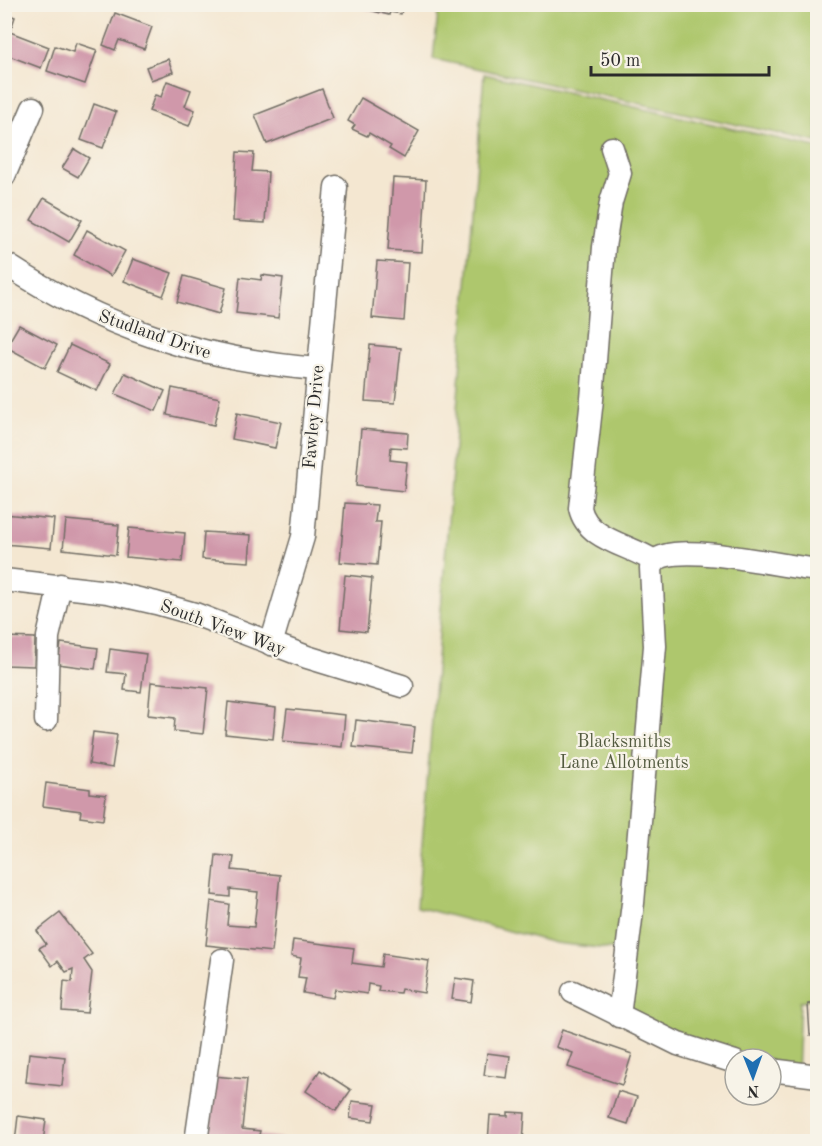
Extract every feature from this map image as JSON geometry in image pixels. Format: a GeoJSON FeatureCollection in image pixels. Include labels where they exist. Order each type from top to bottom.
{"type":"FeatureCollection","features":[{"type":"Feature","properties":{"kind":"street"},"geometry":{"type":"LineString","coordinates":[[4,176],[33,108]]}},
{"type":"Feature","properties":{"kind":"street"},"geometry":{"type":"LineString","coordinates":[[612,148],[620,173],[608,214],[602,262],[594,378],[580,508],[586,524],[594,533],[654,561]]}},
{"type":"Feature","properties":{"kind":"street","name":"Fawley Drive"},"geometry":{"type":"LineString","coordinates":[[271,644],[303,537],[317,369],[336,187]]}},
{"type":"Feature","properties":{"kind":"street","name":"Studland Drive"},"geometry":{"type":"LineString","coordinates":[[4,263],[79,306],[164,341],[259,364],[317,369]]}},
{"type":"Feature","properties":{"kind":"street"},"geometry":{"type":"LineString","coordinates":[[619,1016],[633,903],[650,714],[656,627],[651,568],[654,561],[666,555],[697,553],[818,570]]}},
{"type":"Feature","properties":{"kind":"street","name":"South View Way"},"geometry":{"type":"LineString","coordinates":[[4,580],[60,585],[156,603],[205,617],[271,644],[402,686]]}},
{"type":"Feature","properties":{"kind":"street"},"geometry":{"type":"LineString","coordinates":[[46,720],[48,637],[60,585]]}},
{"type":"Feature","properties":{"kind":"street"},"geometry":{"type":"LineString","coordinates":[[196,1142],[222,960]]}},
{"type":"Feature","properties":{"kind":"street"},"geometry":{"type":"LineString","coordinates":[[573,992],[678,1044],[723,1058]]}},
{"type":"Feature","properties":{"kind":"street"},"geometry":{"type":"LineString","coordinates":[[783,1072],[818,1076]]}},
{"type":"Feature","properties":{"kind":"green space"},"geometry":{"type":"Polygon","coordinates":[[[439,5],[817,5],[817,142],[433,59],[439,5]]]}},
{"type":"Feature","properties":{"kind":"green space","name":"Blacksmiths Lane Allotments"},"geometry":{"type":"Polygon","coordinates":[[[484,74],[817,147],[818,996],[800,1002],[797,1074],[783,1072],[783,1047],[723,1047],[723,1055],[619,1016],[626,951],[555,943],[417,907],[484,74]]]}},
{"type":"Feature","properties":{"kind":"building"},"geometry":{"type":"Polygon","coordinates":[[[358,4],[404,4],[401,14],[390,12],[389,15],[357,7],[358,4]]]}},
{"type":"Feature","properties":{"kind":"building"},"geometry":{"type":"Polygon","coordinates":[[[4,13],[15,17],[10,32],[49,47],[41,68],[4,54],[4,13]]]}},
{"type":"Feature","properties":{"kind":"building"},"geometry":{"type":"Polygon","coordinates":[[[115,13],[152,27],[144,49],[119,40],[115,50],[103,45],[115,13]]]}},
{"type":"Feature","properties":{"kind":"building"},"geometry":{"type":"Polygon","coordinates":[[[76,43],[97,50],[85,84],[47,71],[55,46],[73,52],[76,43]]]}},
{"type":"Feature","properties":{"kind":"building"},"geometry":{"type":"Polygon","coordinates":[[[168,59],[173,72],[151,80],[146,67],[168,59]]]}},
{"type":"Feature","properties":{"kind":"building"},"geometry":{"type":"Polygon","coordinates":[[[167,81],[191,90],[185,106],[195,110],[189,126],[149,111],[155,95],[161,97],[167,81]]]}},
{"type":"Feature","properties":{"kind":"building"},"geometry":{"type":"Polygon","coordinates":[[[322,89],[333,118],[267,144],[255,115],[322,89]]]}},
{"type":"Feature","properties":{"kind":"building"},"geometry":{"type":"Polygon","coordinates":[[[361,98],[419,131],[404,158],[389,149],[391,146],[369,133],[367,136],[352,129],[355,125],[348,121],[361,98]]]}},
{"type":"Feature","properties":{"kind":"building"},"geometry":{"type":"Polygon","coordinates":[[[94,104],[116,112],[103,148],[81,140],[94,104]]]}},
{"type":"Feature","properties":{"kind":"building"},"geometry":{"type":"Polygon","coordinates":[[[74,149],[89,158],[78,177],[62,168],[74,149]]]}},
{"type":"Feature","properties":{"kind":"building"},"geometry":{"type":"Polygon","coordinates":[[[237,152],[254,153],[252,171],[268,172],[265,223],[233,221],[237,152]]]}},
{"type":"Feature","properties":{"kind":"building"},"geometry":{"type":"Polygon","coordinates":[[[393,178],[426,180],[422,252],[388,250],[393,178]]]}},
{"type":"Feature","properties":{"kind":"building"},"geometry":{"type":"Polygon","coordinates":[[[44,198],[82,220],[69,242],[31,220],[44,198]]]}},
{"type":"Feature","properties":{"kind":"building"},"geometry":{"type":"Polygon","coordinates":[[[87,230],[125,251],[111,276],[74,255],[87,230]]]}},
{"type":"Feature","properties":{"kind":"building"},"geometry":{"type":"Polygon","coordinates":[[[133,259],[172,273],[163,296],[124,281],[133,259]]]}},
{"type":"Feature","properties":{"kind":"building"},"geometry":{"type":"Polygon","coordinates":[[[377,261],[408,263],[404,321],[372,318],[377,261]]]}},
{"type":"Feature","properties":{"kind":"building"},"geometry":{"type":"Polygon","coordinates":[[[262,275],[283,278],[278,318],[236,313],[240,277],[261,280],[262,275]]]}},
{"type":"Feature","properties":{"kind":"building"},"geometry":{"type":"Polygon","coordinates":[[[184,276],[226,288],[219,314],[177,302],[184,276]]]}},
{"type":"Feature","properties":{"kind":"building"},"geometry":{"type":"Polygon","coordinates":[[[19,325],[57,345],[45,368],[6,347],[19,325]]]}},
{"type":"Feature","properties":{"kind":"building"},"geometry":{"type":"Polygon","coordinates":[[[70,345],[110,364],[97,391],[57,372],[70,345]]]}},
{"type":"Feature","properties":{"kind":"building"},"geometry":{"type":"Polygon","coordinates":[[[370,345],[401,348],[395,403],[365,401],[370,345]]]}},
{"type":"Feature","properties":{"kind":"building"},"geometry":{"type":"Polygon","coordinates":[[[125,373],[165,391],[156,411],[115,394],[125,373]]]}},
{"type":"Feature","properties":{"kind":"building"},"geometry":{"type":"Polygon","coordinates":[[[172,388],[220,398],[214,425],[167,415],[172,388]]]}},
{"type":"Feature","properties":{"kind":"building"},"geometry":{"type":"Polygon","coordinates":[[[237,413],[281,422],[275,448],[232,439],[237,413]]]}},
{"type":"Feature","properties":{"kind":"building"},"geometry":{"type":"Polygon","coordinates":[[[361,429],[408,433],[407,448],[391,447],[390,460],[407,462],[404,491],[356,486],[361,429]]]}},
{"type":"Feature","properties":{"kind":"building"},"geometry":{"type":"Polygon","coordinates":[[[345,503],[377,505],[375,522],[381,522],[377,565],[340,562],[345,503]]]}},
{"type":"Feature","properties":{"kind":"building"},"geometry":{"type":"Polygon","coordinates":[[[4,514],[54,519],[51,548],[4,544],[4,514]]]}},
{"type":"Feature","properties":{"kind":"building"},"geometry":{"type":"Polygon","coordinates":[[[66,520],[119,525],[116,555],[63,549],[66,520]]]}},
{"type":"Feature","properties":{"kind":"building"},"geometry":{"type":"Polygon","coordinates":[[[129,528],[185,533],[182,562],[126,557],[129,528]]]}},
{"type":"Feature","properties":{"kind":"building"},"geometry":{"type":"Polygon","coordinates":[[[204,532],[251,535],[249,562],[202,559],[204,532]]]}},
{"type":"Feature","properties":{"kind":"building"},"geometry":{"type":"Polygon","coordinates":[[[345,575],[372,578],[367,632],[340,629],[345,575]]]}},
{"type":"Feature","properties":{"kind":"building"},"geometry":{"type":"Polygon","coordinates":[[[4,637],[35,638],[34,666],[4,665],[4,637]]]}},
{"type":"Feature","properties":{"kind":"building"},"geometry":{"type":"Polygon","coordinates":[[[61,643],[98,648],[95,669],[58,664],[61,643]]]}},
{"type":"Feature","properties":{"kind":"building"},"geometry":{"type":"Polygon","coordinates":[[[110,649],[146,654],[141,692],[124,690],[126,674],[107,672],[110,649]]]}},
{"type":"Feature","properties":{"kind":"building"},"geometry":{"type":"Polygon","coordinates":[[[151,682],[208,688],[203,734],[174,731],[175,718],[148,715],[151,682]]]}},
{"type":"Feature","properties":{"kind":"building"},"geometry":{"type":"Polygon","coordinates":[[[228,702],[276,708],[273,739],[225,734],[228,702]]]}},
{"type":"Feature","properties":{"kind":"building"},"geometry":{"type":"Polygon","coordinates":[[[287,709],[345,715],[342,747],[283,741],[287,709]]]}},
{"type":"Feature","properties":{"kind":"building"},"geometry":{"type":"Polygon","coordinates":[[[356,720],[415,727],[412,753],[353,747],[356,720]]]}},
{"type":"Feature","properties":{"kind":"building"},"geometry":{"type":"Polygon","coordinates":[[[93,732],[117,735],[112,768],[89,764],[93,732]]]}},
{"type":"Feature","properties":{"kind":"building"},"geometry":{"type":"Polygon","coordinates":[[[46,783],[90,789],[90,793],[106,795],[103,820],[80,817],[81,811],[43,806],[46,783]]]}},
{"type":"Feature","properties":{"kind":"building"},"geometry":{"type":"Polygon","coordinates":[[[216,855],[234,857],[232,870],[280,875],[272,952],[206,945],[211,901],[229,904],[227,925],[254,927],[258,892],[230,889],[230,897],[212,895],[216,855]]]}},
{"type":"Feature","properties":{"kind":"building"},"geometry":{"type":"Polygon","coordinates":[[[60,913],[92,954],[84,960],[92,972],[87,1013],[62,1011],[64,981],[72,982],[73,969],[66,972],[58,961],[52,966],[39,948],[46,944],[37,931],[60,913]]]}},
{"type":"Feature","properties":{"kind":"building"},"geometry":{"type":"Polygon","coordinates":[[[293,940],[354,948],[352,963],[381,967],[383,954],[429,961],[424,993],[401,989],[400,993],[378,991],[379,986],[368,984],[367,994],[335,989],[333,998],[303,993],[306,978],[298,977],[301,958],[291,956],[293,940]]]}},
{"type":"Feature","properties":{"kind":"building"},"geometry":{"type":"Polygon","coordinates":[[[455,978],[474,981],[471,1002],[452,999],[455,978]]]}},
{"type":"Feature","properties":{"kind":"building"},"geometry":{"type":"Polygon","coordinates":[[[808,1004],[818,1004],[818,1035],[810,1035],[808,1004]]]}},
{"type":"Feature","properties":{"kind":"building"},"geometry":{"type":"Polygon","coordinates":[[[562,1030],[632,1054],[622,1085],[568,1067],[573,1053],[556,1047],[562,1030]]]}},
{"type":"Feature","properties":{"kind":"building"},"geometry":{"type":"Polygon","coordinates":[[[29,1053],[65,1057],[62,1086],[26,1082],[29,1053]]]}},
{"type":"Feature","properties":{"kind":"building"},"geometry":{"type":"Polygon","coordinates":[[[487,1053],[510,1056],[507,1078],[484,1075],[487,1053]]]}},
{"type":"Feature","properties":{"kind":"building"},"geometry":{"type":"Polygon","coordinates":[[[320,1070],[351,1090],[336,1111],[306,1091],[320,1070]]]}},
{"type":"Feature","properties":{"kind":"building"},"geometry":{"type":"Polygon","coordinates":[[[213,1076],[247,1079],[242,1129],[260,1131],[259,1135],[307,1142],[203,1142],[213,1076]]]}},
{"type":"Feature","properties":{"kind":"building"},"geometry":{"type":"Polygon","coordinates":[[[618,1091],[637,1097],[628,1124],[609,1118],[618,1091]]]}},
{"type":"Feature","properties":{"kind":"building"},"geometry":{"type":"Polygon","coordinates":[[[352,1101],[376,1104],[373,1121],[350,1118],[352,1101]]]}},
{"type":"Feature","properties":{"kind":"building"},"geometry":{"type":"Polygon","coordinates":[[[508,1112],[525,1113],[523,1142],[488,1142],[490,1115],[508,1116],[508,1112]]]}},
{"type":"Feature","properties":{"kind":"building"},"geometry":{"type":"Polygon","coordinates":[[[18,1116],[46,1120],[43,1142],[15,1142],[18,1116]]]}}]}
